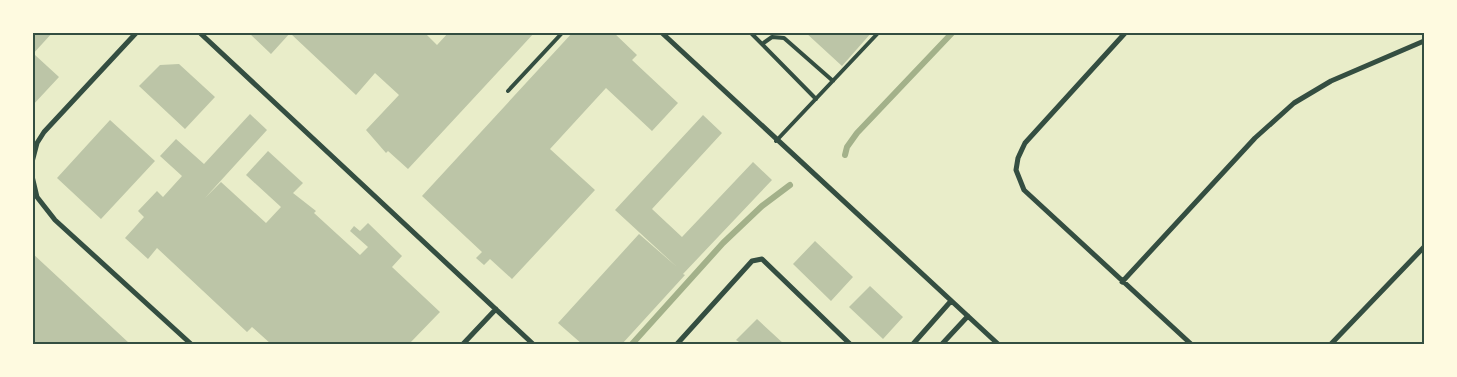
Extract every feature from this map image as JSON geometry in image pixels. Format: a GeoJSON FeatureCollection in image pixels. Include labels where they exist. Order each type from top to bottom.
{"type":"FeatureCollection","features":[{"type":"Feature","properties":{"kind":"street"},"geometry":{"type":"LineString","coordinates":[[32,162],[37,143],[44,132],[138,32]]}},
{"type":"Feature","properties":{"kind":"street"},"geometry":{"type":"LineString","coordinates":[[199,32],[533,344]]}},
{"type":"Feature","properties":{"kind":"street"},"geometry":{"type":"LineString","coordinates":[[661,32],[776,141],[998,344]]}},
{"type":"Feature","properties":{"kind":"street"},"geometry":{"type":"LineString","coordinates":[[1126,32],[1033,132],[1018,158],[1016,170],[1024,190],[1191,344]]}},
{"type":"Feature","properties":{"kind":"street"},"geometry":{"type":"LineString","coordinates":[[1122,282],[1255,138],[1294,103],[1331,81],[1424,41]]}},
{"type":"Feature","properties":{"kind":"street"},"geometry":{"type":"LineString","coordinates":[[32,176],[37,197],[55,220],[191,344]]}},
{"type":"Feature","properties":{"kind":"street"},"geometry":{"type":"LineString","coordinates":[[1331,344],[1424,248]]}},
{"type":"Feature","properties":{"kind":"street"},"geometry":{"type":"LineString","coordinates":[[677,344],[752,261],[758,259],[762,259],[850,344]]}},
{"type":"Feature","properties":{"kind":"street"},"geometry":{"type":"LineString","coordinates":[[913,344],[952,301]]}},
{"type":"Feature","properties":{"kind":"street"},"geometry":{"type":"LineString","coordinates":[[463,344],[496,310]]}},
{"type":"Feature","properties":{"kind":"street"},"geometry":{"type":"LineString","coordinates":[[942,344],[968,316]]}},
{"type":"Feature","properties":{"kind":"lane"},"geometry":{"type":"LineString","coordinates":[[508,91],[563,32]]}},
{"type":"Feature","properties":{"kind":"lane"},"geometry":{"type":"LineString","coordinates":[[750,32],[816,99]]}},
{"type":"Feature","properties":{"kind":"lane"},"geometry":{"type":"LineString","coordinates":[[776,141],[879,32]]}},
{"type":"Feature","properties":{"kind":"lane"},"geometry":{"type":"LineString","coordinates":[[762,44],[772,37],[784,38],[833,81]]}},
{"type":"Feature","properties":{"kind":"building"},"geometry":{"type":"Polygon","coordinates":[[[32,32],[53,32],[32,55],[32,32]]]}},
{"type":"Feature","properties":{"kind":"building"},"geometry":{"type":"Polygon","coordinates":[[[248,32],[291,32],[271,54],[248,32]]]}},
{"type":"Feature","properties":{"kind":"building"},"geometry":{"type":"Polygon","coordinates":[[[293,32],[424,32],[437,45],[449,32],[535,32],[408,169],[388,151],[386,153],[366,130],[399,95],[375,73],[356,95],[291,34],[293,32]]]}},
{"type":"Feature","properties":{"kind":"building"},"geometry":{"type":"Polygon","coordinates":[[[573,32],[613,32],[637,55],[632,60],[678,103],[652,131],[606,88],[550,149],[595,190],[512,279],[490,259],[484,265],[476,258],[482,252],[422,196],[573,32]]]}},
{"type":"Feature","properties":{"kind":"building"},"geometry":{"type":"Polygon","coordinates":[[[805,32],[872,32],[842,66],[805,32]]]}},
{"type":"Feature","properties":{"kind":"building"},"geometry":{"type":"Polygon","coordinates":[[[35,55],[59,77],[32,106],[32,57],[35,55]]]}},
{"type":"Feature","properties":{"kind":"building"},"geometry":{"type":"Polygon","coordinates":[[[179,64],[215,97],[185,129],[139,86],[160,65],[179,64]]]}},
{"type":"Feature","properties":{"kind":"building"},"geometry":{"type":"Polygon","coordinates":[[[250,114],[267,130],[205,198],[221,182],[266,223],[281,207],[246,175],[268,151],[303,183],[293,193],[316,211],[314,213],[360,255],[368,247],[350,231],[354,226],[360,231],[368,223],[402,256],[392,267],[440,312],[409,344],[271,344],[252,327],[247,332],[157,248],[148,259],[125,238],[144,217],[138,211],[157,191],[163,197],[182,176],[160,156],[176,139],[204,164],[250,114]]]}},
{"type":"Feature","properties":{"kind":"building"},"geometry":{"type":"Polygon","coordinates":[[[703,115],[722,133],[652,209],[682,237],[753,162],[772,180],[683,274],[685,275],[622,344],[582,344],[558,323],[639,234],[677,267],[615,210],[703,115]]]}},
{"type":"Feature","properties":{"kind":"building"},"geometry":{"type":"Polygon","coordinates":[[[110,120],[155,161],[101,219],[57,178],[110,120]]]}},
{"type":"Feature","properties":{"kind":"building"},"geometry":{"type":"Polygon","coordinates":[[[815,241],[853,277],[831,301],[793,264],[815,241]]]}},
{"type":"Feature","properties":{"kind":"building"},"geometry":{"type":"Polygon","coordinates":[[[32,253],[129,343],[32,344],[32,253]]]}},
{"type":"Feature","properties":{"kind":"building"},"geometry":{"type":"Polygon","coordinates":[[[870,286],[903,317],[883,339],[849,307],[870,286]]]}},
{"type":"Feature","properties":{"kind":"building"},"geometry":{"type":"Polygon","coordinates":[[[757,319],[784,344],[742,344],[736,340],[757,319]]]}},
{"type":"Feature","properties":{"kind":"waterway"},"geometry":{"type":"LineString","coordinates":[[845,155],[847,147],[857,133],[953,32]]}},
{"type":"Feature","properties":{"kind":"waterway"},"geometry":{"type":"LineString","coordinates":[[632,344],[723,243],[762,206],[790,185]]}}]}
